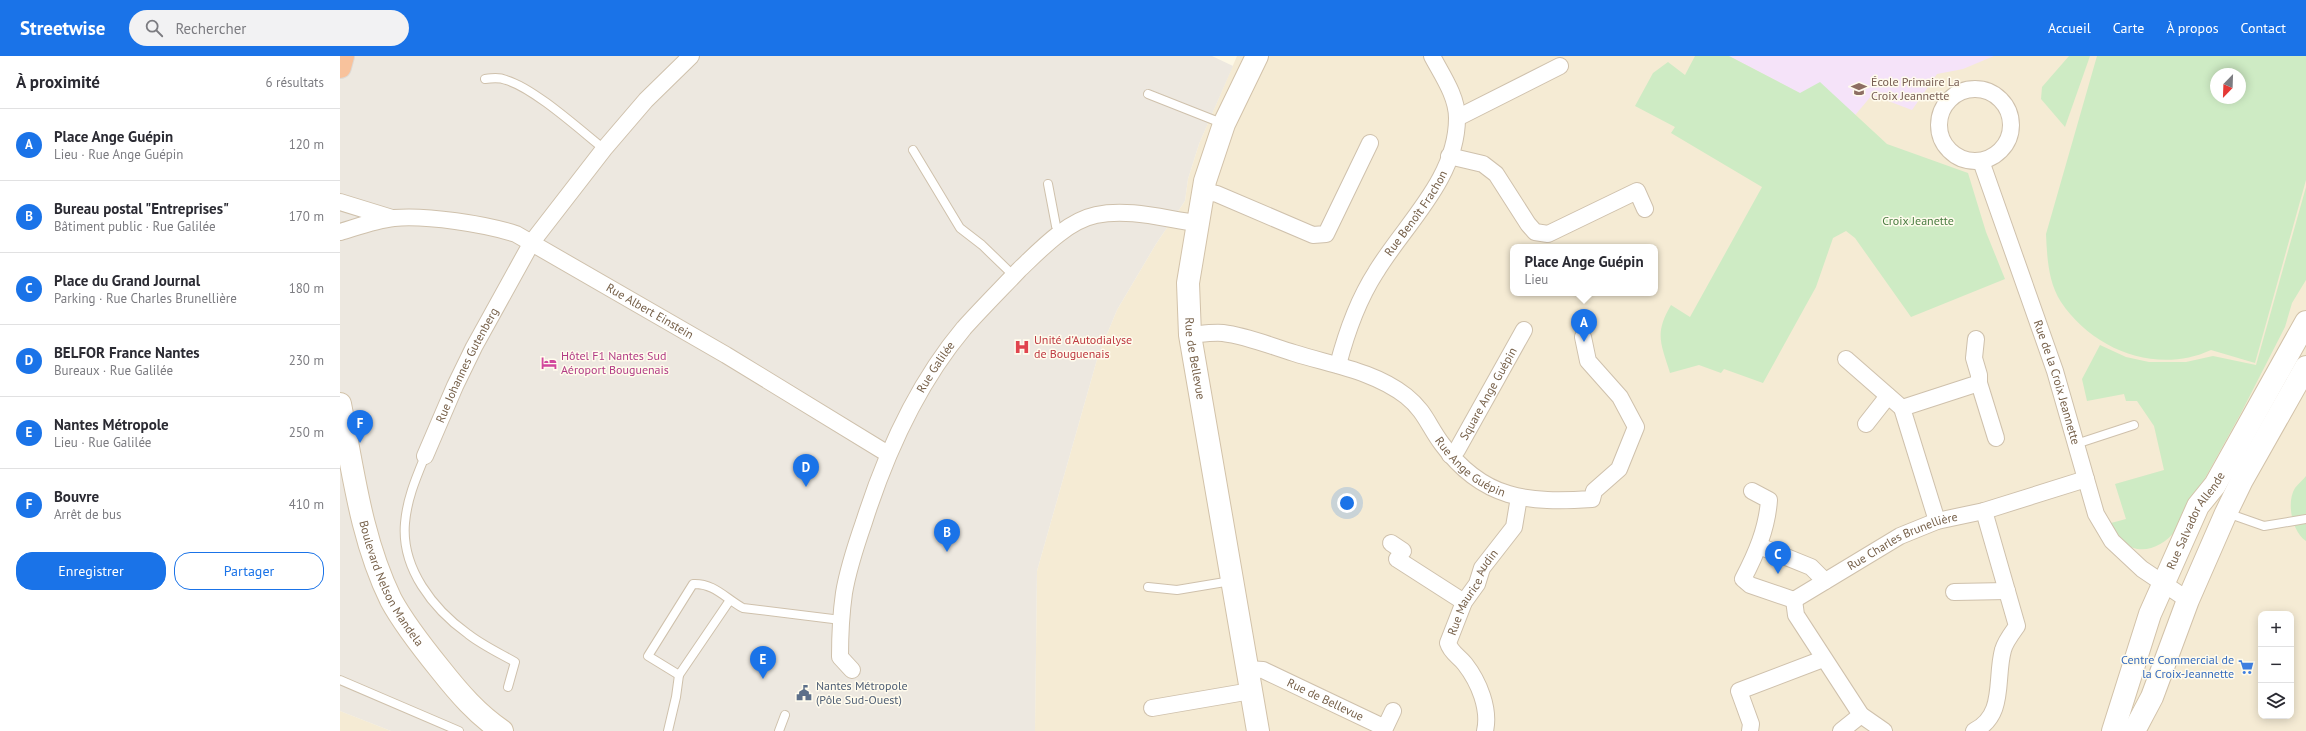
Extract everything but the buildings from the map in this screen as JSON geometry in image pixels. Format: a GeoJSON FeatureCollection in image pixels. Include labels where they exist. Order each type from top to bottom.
{"type":"FeatureCollection","features":[{"type":"Feature","properties":{"kind":"highway"},"geometry":{"type":"LineString","coordinates":[[340,67],[343,56]]}},
{"type":"Feature","properties":{"kind":"street","name":"Rue Johannes Gutenberg"},"geometry":{"type":"LineString","coordinates":[[425,456],[471,353],[532,242],[604,150],[646,100],[691,56]]}},
{"type":"Feature","properties":{"kind":"street","name":"Rue de Bellevue"},"geometry":{"type":"LineString","coordinates":[[1257,56],[1224,124],[1210,162],[1197,223],[1188,282],[1190,335],[1234,581],[1258,731]]}},
{"type":"Feature","properties":{"kind":"street","name":"Rue Benoît Frachon"},"geometry":{"type":"LineString","coordinates":[[1338,366],[1344,344],[1360,304],[1376,273],[1429,197],[1448,156],[1457,118],[1454,101],[1432,56]]}},
{"type":"Feature","properties":{"kind":"street"},"geometry":{"type":"LineString","coordinates":[[1457,118],[1560,66]]}},
{"type":"Feature","properties":{"kind":"street"},"geometry":{"type":"LineString","coordinates":[[1965,89],[1984,89],[1994,93],[2001,99],[2011,117],[2010,136],[2005,145],[1999,152],[1981,161],[1967,161],[1954,155],[1944,146],[1940,136],[1938,126],[1943,107],[1956,93],[1965,89]]}},
{"type":"Feature","properties":{"kind":"street"},"geometry":{"type":"LineString","coordinates":[[1203,191],[1217,194],[1314,234],[1326,234],[1370,143]]}},
{"type":"Feature","properties":{"kind":"street"},"geometry":{"type":"LineString","coordinates":[[1448,156],[1483,164],[1496,174],[1528,224],[1535,232],[1548,234],[1637,191],[1645,209]]}},
{"type":"Feature","properties":{"kind":"street","name":"Rue de la Croix Jeannette"},"geometry":{"type":"LineString","coordinates":[[1981,161],[2055,371],[2096,514],[2112,541],[2142,569],[2188,600]]}},
{"type":"Feature","properties":{"kind":"street","name":"Rue Albert Einstein"},"geometry":{"type":"LineString","coordinates":[[340,202],[394,218],[452,222],[500,229],[532,242],[726,355],[888,454]]}},
{"type":"Feature","properties":{"kind":"street","name":"Rue Galilée"},"geometry":{"type":"LineString","coordinates":[[852,670],[840,657],[840,620],[844,592],[856,545],[888,454],[916,401],[940,361],[964,328],[1014,276],[1074,224],[1095,215],[1117,212],[1197,223]]}},
{"type":"Feature","properties":{"kind":"street","name":"Rue Albert Einstein"},"geometry":{"type":"LineString","coordinates":[[340,232],[394,218]]}},
{"type":"Feature","properties":{"kind":"street","name":"Rue Salvador Allende"},"geometry":{"type":"LineString","coordinates":[[2113,731],[2148,620],[2163,582],[2198,506],[2215,485],[2306,322]]}},
{"type":"Feature","properties":{"kind":"street","name":"Square Ange Guépin"},"geometry":{"type":"LineString","coordinates":[[1450,455],[1457,450],[1524,330]]}},
{"type":"Feature","properties":{"kind":"street","name":"Rue Ange Guépin"},"geometry":{"type":"LineString","coordinates":[[1190,335],[1224,333],[1338,366],[1386,383],[1407,396],[1429,421],[1436,437],[1450,455],[1477,480],[1490,488],[1519,497],[1552,502],[1592,499],[1594,491],[1619,469],[1636,427],[1620,397],[1588,361],[1583,337]]}},
{"type":"Feature","properties":{"kind":"street"},"geometry":{"type":"LineString","coordinates":[[1976,339],[1974,358],[1979,375],[1979,383],[1996,438]]}},
{"type":"Feature","properties":{"kind":"street"},"geometry":{"type":"LineString","coordinates":[[1846,359],[1902,408],[1937,521]]}},
{"type":"Feature","properties":{"kind":"street","name":"Rue Salvador Allende"},"geometry":{"type":"LineString","coordinates":[[2134,731],[2152,697],[2188,600],[2226,513],[2242,480],[2306,367]]}},
{"type":"Feature","properties":{"kind":"street"},"geometry":{"type":"LineString","coordinates":[[1902,408],[1979,383]]}},
{"type":"Feature","properties":{"kind":"street"},"geometry":{"type":"LineString","coordinates":[[1866,424],[1888,396]]}},
{"type":"Feature","properties":{"kind":"street","name":"Boulevard Nelson Mandela"},"geometry":{"type":"LineString","coordinates":[[340,404],[363,521],[373,557],[392,601],[425,651],[460,695],[484,718],[502,731]]}},
{"type":"Feature","properties":{"kind":"street","name":"Rue Charles Brunellière"},"geometry":{"type":"LineString","coordinates":[[1794,600],[1900,536],[1937,521],[1984,511],[2086,479]]}},
{"type":"Feature","properties":{"kind":"street"},"geometry":{"type":"LineString","coordinates":[[1752,491],[1769,500],[1768,514],[1759,546],[1743,579],[1750,585],[1794,600],[1796,614],[1823,659],[1861,715],[1884,731]]}},
{"type":"Feature","properties":{"kind":"street","name":"Rue Maurice Audin"},"geometry":{"type":"LineString","coordinates":[[1485,731],[1486,705],[1465,664],[1450,650],[1448,643],[1464,602],[1477,584],[1482,568],[1514,527],[1519,497]]}},
{"type":"Feature","properties":{"kind":"street"},"geometry":{"type":"LineString","coordinates":[[1974,731],[1982,727],[1990,717],[1998,698],[2003,650],[2017,626],[1984,511]]}},
{"type":"Feature","properties":{"kind":"street"},"geometry":{"type":"LineString","coordinates":[[1391,543],[1403,550],[1398,559],[1464,602]]}},
{"type":"Feature","properties":{"kind":"street"},"geometry":{"type":"LineString","coordinates":[[1759,546],[1811,567],[1825,581]]}},
{"type":"Feature","properties":{"kind":"street"},"geometry":{"type":"LineString","coordinates":[[1954,592],[2007,591]]}},
{"type":"Feature","properties":{"kind":"street"},"geometry":{"type":"LineString","coordinates":[[1750,731],[1751,724],[1739,691],[1823,659]]}},
{"type":"Feature","properties":{"kind":"street","name":"Rue de Bellevue"},"geometry":{"type":"LineString","coordinates":[[1247,669],[1263,670],[1385,728],[1393,711]]}},
{"type":"Feature","properties":{"kind":"street"},"geometry":{"type":"LineString","coordinates":[[1152,708],[1251,691]]}},
{"type":"Feature","properties":{"kind":"street"},"geometry":{"type":"LineString","coordinates":[[1840,731],[1861,715]]}},
{"type":"Feature","properties":{"kind":"lane"},"geometry":{"type":"LineString","coordinates":[[485,79],[496,78],[507,80],[524,89],[559,113],[604,150]]}},
{"type":"Feature","properties":{"kind":"lane"},"geometry":{"type":"LineString","coordinates":[[1148,94],[1224,124]]}},
{"type":"Feature","properties":{"kind":"lane"},"geometry":{"type":"LineString","coordinates":[[913,150],[960,228],[982,245],[1014,276]]}},
{"type":"Feature","properties":{"kind":"lane"},"geometry":{"type":"LineString","coordinates":[[1048,184],[1056,226],[1061,234]]}},
{"type":"Feature","properties":{"kind":"lane"},"geometry":{"type":"LineString","coordinates":[[2076,444],[2134,425]]}},
{"type":"Feature","properties":{"kind":"lane","name":"Rue Johannes Gutenberg"},"geometry":{"type":"LineString","coordinates":[[425,456],[411,491],[405,523],[405,541],[412,568],[424,590],[443,613],[468,634],[515,662],[508,687]]}},
{"type":"Feature","properties":{"kind":"lane"},"geometry":{"type":"LineString","coordinates":[[2226,513],[2264,526],[2306,519]]}},
{"type":"Feature","properties":{"kind":"lane"},"geometry":{"type":"LineString","coordinates":[[1148,587],[1177,590],[1234,581]]}},
{"type":"Feature","properties":{"kind":"lane"},"geometry":{"type":"LineString","coordinates":[[679,675],[648,656],[692,584],[702,584],[718,590],[743,608],[840,620]]}},
{"type":"Feature","properties":{"kind":"lane"},"geometry":{"type":"LineString","coordinates":[[668,731],[676,697],[679,675],[730,600]]}},
{"type":"Feature","properties":{"kind":"lane"},"geometry":{"type":"LineString","coordinates":[[340,680],[460,731]]}},
{"type":"Feature","properties":{"kind":"lane"},"geometry":{"type":"LineString","coordinates":[[779,731],[785,715]]}},
{"type":"Feature","properties":{"kind":"shaded area"},"geometry":{"type":"Polygon","coordinates":[[[340,56],[1212,56],[1233,66],[1199,144],[1188,179],[1185,201],[1156,244],[1117,310],[1098,356],[1037,571],[1035,731],[391,731],[340,711],[340,56]]]}},
{"type":"Feature","properties":{"kind":"shaded area"},"geometry":{"type":"Polygon","coordinates":[[[1237,56],[2306,56],[2306,731],[1035,731],[1037,571],[1098,356],[1117,310],[1156,244],[1185,201],[1188,179],[1199,144],[1237,56]]]}},
{"type":"Feature","properties":{"kind":"shaded area","name":"École Primaire La Croix Jeannette"},"geometry":{"type":"Polygon","coordinates":[[[1729,56],[1994,56],[1963,69],[1937,74],[1912,110],[1872,95],[1851,120],[1729,56]]]}},
{"type":"Feature","properties":{"kind":"shaded area"},"geometry":{"type":"Polygon","coordinates":[[[340,711],[391,731],[340,731],[340,711]]]}},
{"type":"Feature","properties":{"kind":"green space","name":"Croix Jeanette"},"geometry":{"type":"Polygon","coordinates":[[[1695,56],[1729,56],[1800,93],[1820,82],[1887,144],[1968,173],[1986,232],[2005,279],[1911,317],[1855,238],[1846,231],[1833,238],[1816,287],[1763,383],[1724,369],[1721,373],[1699,365],[1670,373],[1661,339],[1662,324],[1666,315],[1671,305],[1690,317],[1762,187],[1671,133],[1675,127],[1635,106],[1653,73],[1668,62],[1685,75],[1695,56]]]}},
{"type":"Feature","properties":{"kind":"green space"},"geometry":{"type":"Polygon","coordinates":[[[2069,56],[2090,56],[2065,127],[2041,99],[2042,87],[2069,56]]]}},
{"type":"Feature","properties":{"kind":"green space"},"geometry":{"type":"Polygon","coordinates":[[[2097,56],[2306,56],[2306,180],[2255,363],[2211,350],[2190,357],[2169,360],[2148,358],[2128,353],[2108,345],[2090,333],[2074,319],[2061,302],[2053,286],[2048,260],[2046,234],[2097,56]]]}},
{"type":"Feature","properties":{"kind":"green space"},"geometry":{"type":"Polygon","coordinates":[[[2306,187],[2306,280],[2292,303],[2285,327],[2241,413],[2177,529],[2169,538],[2150,548],[2141,549],[2132,547],[2124,542],[2117,534],[2111,523],[2126,519],[2115,484],[2164,470],[2154,426],[2137,401],[2126,401],[2124,394],[2087,401],[2082,379],[2100,345],[2126,357],[2149,362],[2186,362],[2213,356],[2256,365],[2306,187]]]}},
{"type":"Feature","properties":{"kind":"green space"},"geometry":{"type":"Polygon","coordinates":[[[2306,476],[2306,541],[2301,537],[2294,524],[2291,501],[2295,488],[2306,476]]]}},
{"type":"Feature","properties":{"kind":"place","name":"École Primaire La Croix Jeannette"},"geometry":{"type":"Point","coordinates":[1859,89]}},
{"type":"Feature","properties":{"kind":"place","name":"Place Ange Guépin"},"geometry":{"type":"Point","coordinates":[1584,342]}},
{"type":"Feature","properties":{"kind":"place","name":"Unité d'Autodialyse de Bouguenais"},"geometry":{"type":"Point","coordinates":[1022,347]}},
{"type":"Feature","properties":{"kind":"place","name":"Hôtel F1 Nantes Sud Aéroport Bouguenais"},"geometry":{"type":"Point","coordinates":[549,363]}},
{"type":"Feature","properties":{"kind":"place","name":"Bouvre"},"geometry":{"type":"Point","coordinates":[360,443]}},
{"type":"Feature","properties":{"kind":"place","name":"BELFOR France Nantes"},"geometry":{"type":"Point","coordinates":[806,487]}},
{"type":"Feature","properties":{"kind":"place","name":"Bureau postal \"Entreprises\""},"geometry":{"type":"Point","coordinates":[947,552]}},
{"type":"Feature","properties":{"kind":"place","name":"Place du Grand Journal"},"geometry":{"type":"Point","coordinates":[1778,574]}},
{"type":"Feature","properties":{"kind":"place","name":"Centre Commercial de la Croix-Jeannette"},"geometry":{"type":"Point","coordinates":[2246,667]}},
{"type":"Feature","properties":{"kind":"place","name":"Nantes Métropole"},"geometry":{"type":"Point","coordinates":[763,679]}},
{"type":"Feature","properties":{"kind":"place","name":"Nantes Métropole (Pôle Sud-Ouest)"},"geometry":{"type":"Point","coordinates":[804,693]}}]}
